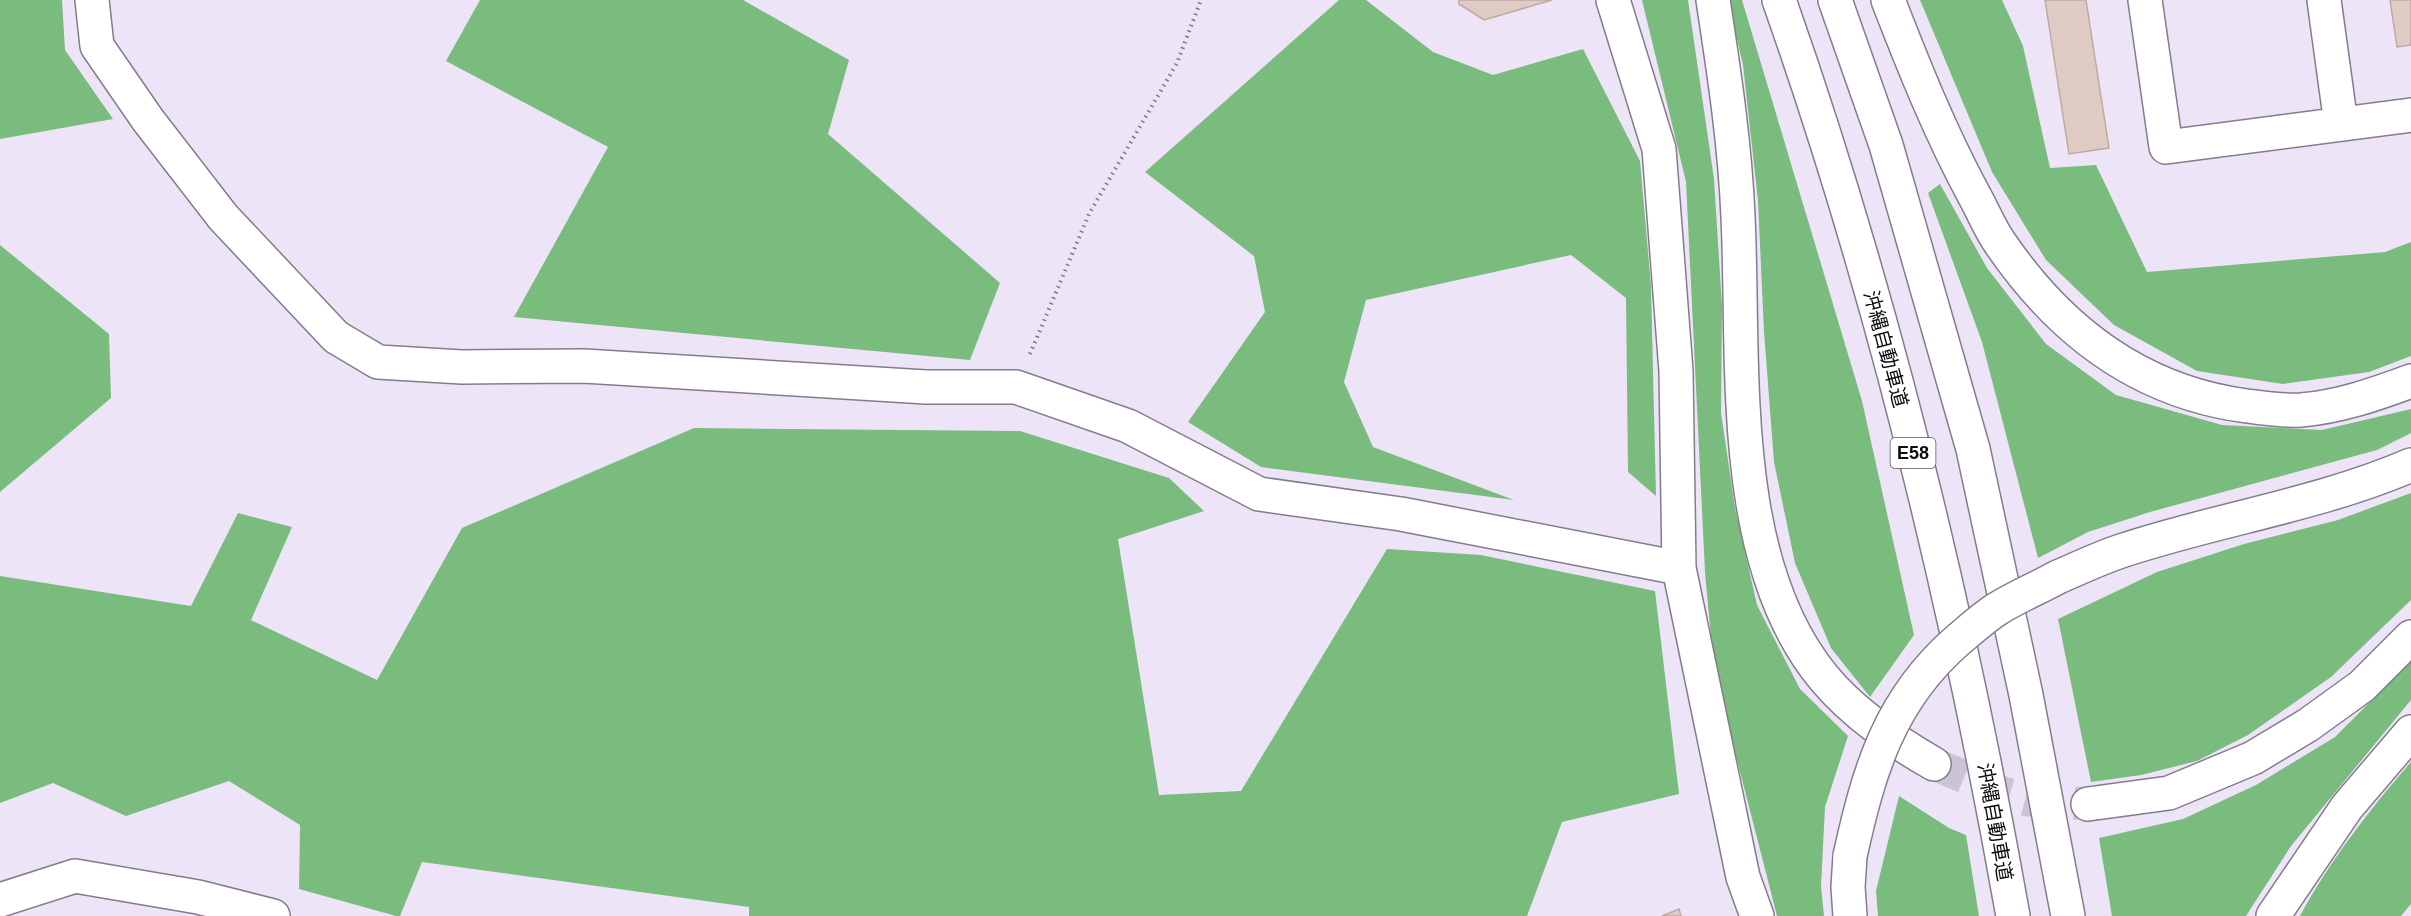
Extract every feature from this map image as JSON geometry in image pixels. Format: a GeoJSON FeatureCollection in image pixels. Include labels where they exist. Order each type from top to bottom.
{"type":"FeatureCollection","features":[{"type":"Feature","properties":{"kind":"main road"},"geometry":{"type":"LineString","coordinates":[[92,0],[97,46],[148,120],[216,208],[336,337],[378,362],[462,367],[584,366],[926,387],[1016,387],[1128,426],[1259,494],[1401,514],[1679,568]]}},
{"type":"Feature","properties":{"kind":"main road"},"geometry":{"type":"LineString","coordinates":[[1613,0],[1659,149],[1676,371],[1679,568],[1743,877],[1758,916]]}},
{"type":"Feature","properties":{"kind":"main road"},"geometry":{"type":"LineString","coordinates":[[1713,0],[1734,158],[1741,374],[1747,453],[1758,528],[1771,574],[1787,616],[1803,648],[1824,678],[1878,728],[1934,764]]}},
{"type":"Feature","properties":{"kind":"main road","name":"沖縄自動車道"},"geometry":{"type":"LineString","coordinates":[[1779,0],[1822,123],[1849,213],[1905,420],[1989,781],[2013,916]]}},
{"type":"Feature","properties":{"kind":"main road"},"geometry":{"type":"LineString","coordinates":[[1835,0],[1886,145],[1973,449],[2030,717],[2068,916]]}},
{"type":"Feature","properties":{"kind":"main road"},"geometry":{"type":"LineString","coordinates":[[1888,0],[1930,108],[1999,241],[2045,300],[2073,327],[2104,351],[2140,374],[2169,388],[2222,402],[2275,409],[2322,407],[2376,394],[2411,381]]}},
{"type":"Feature","properties":{"kind":"main road"},"geometry":{"type":"LineString","coordinates":[[2145,0],[2166,147],[2411,116]]}},
{"type":"Feature","properties":{"kind":"main road"},"geometry":{"type":"LineString","coordinates":[[2325,0],[2341,124]]}},
{"type":"Feature","properties":{"kind":"main road"},"geometry":{"type":"LineString","coordinates":[[1850,916],[1848,887],[1851,856],[1867,784],[1881,744],[1918,681],[1939,657],[1996,609],[2058,577],[2120,551],[2288,506],[2381,478],[2411,465]]}},
{"type":"Feature","properties":{"kind":"main road"},"geometry":{"type":"LineString","coordinates":[[2088,804],[2169,793],[2253,758],[2308,725],[2361,686],[2411,637]]}},
{"type":"Feature","properties":{"kind":"main road"},"geometry":{"type":"LineString","coordinates":[[2273,916],[2347,807],[2411,732]]}},
{"type":"Feature","properties":{"kind":"main road"},"geometry":{"type":"LineString","coordinates":[[0,900],[75,876],[198,897],[273,916]]}},
{"type":"Feature","properties":{"kind":"path"},"geometry":{"type":"LineString","coordinates":[[1016,387],[1089,214],[1178,63],[1201,0]]}},
{"type":"Feature","properties":{"kind":"green space"},"geometry":{"type":"Polygon","coordinates":[[[0,0],[62,0],[65,50],[113,119],[0,139],[0,0]]]}},
{"type":"Feature","properties":{"kind":"green space"},"geometry":{"type":"Polygon","coordinates":[[[480,0],[743,0],[849,60],[828,134],[1000,283],[970,360],[514,317],[608,147],[446,61],[480,0]]]}},
{"type":"Feature","properties":{"kind":"green space"},"geometry":{"type":"Polygon","coordinates":[[[1339,0],[1366,0],[1433,52],[1493,75],[1583,49],[1640,161],[1651,286],[1656,496],[1628,472],[1626,298],[1571,255],[1366,300],[1344,382],[1373,447],[1514,500],[1261,467],[1188,422],[1265,312],[1254,256],[1145,172],[1339,0]]]}},
{"type":"Feature","properties":{"kind":"green space"},"geometry":{"type":"Polygon","coordinates":[[[1642,0],[1688,0],[1714,179],[1722,306],[1721,413],[1735,508],[1757,605],[1800,689],[1848,736],[1825,807],[1821,886],[1824,916],[1777,916],[1714,670],[1705,572],[1686,182],[1642,0]]]}},
{"type":"Feature","properties":{"kind":"green space"},"geometry":{"type":"Polygon","coordinates":[[[1728,0],[1742,0],[1862,401],[1914,635],[1870,697],[1831,648],[1795,563],[1774,462],[1764,332],[1758,201],[1743,65],[1728,0]]]}},
{"type":"Feature","properties":{"kind":"green space"},"geometry":{"type":"Polygon","coordinates":[[[1920,0],[2002,0],[2023,46],[2050,168],[2096,165],[2147,272],[2385,252],[2411,242],[2411,356],[2369,372],[2283,384],[2197,371],[2114,325],[2046,260],[1992,172],[1920,0]]]}},
{"type":"Feature","properties":{"kind":"green space"},"geometry":{"type":"Polygon","coordinates":[[[1940,184],[1987,268],[2046,344],[2116,395],[2222,425],[2322,430],[2411,409],[2411,433],[2377,450],[2150,512],[2088,532],[2038,558],[1982,342],[1928,193],[1940,184]]]}},
{"type":"Feature","properties":{"kind":"green space"},"geometry":{"type":"Polygon","coordinates":[[[0,245],[109,334],[111,398],[0,492],[0,245]]]}},
{"type":"Feature","properties":{"kind":"green space"},"geometry":{"type":"Polygon","coordinates":[[[694,428],[1020,431],[1169,478],[1204,511],[1118,539],[1159,795],[1241,791],[1387,549],[1481,555],[1655,591],[1679,794],[1562,822],[1527,916],[749,916],[749,907],[422,862],[400,916],[396,916],[299,889],[300,825],[229,781],[126,816],[53,783],[0,803],[0,576],[191,606],[238,513],[292,527],[251,620],[377,680],[462,528],[694,428]]]}},
{"type":"Feature","properties":{"kind":"green space"},"geometry":{"type":"Polygon","coordinates":[[[2411,493],[2411,600],[2331,677],[2248,735],[2197,761],[2141,775],[2091,782],[2058,619],[2157,572],[2244,544],[2338,520],[2411,493]]]}},
{"type":"Feature","properties":{"kind":"green space"},"geometry":{"type":"Polygon","coordinates":[[[2411,661],[2411,700],[2291,846],[2246,916],[2112,916],[2099,838],[2183,819],[2256,785],[2335,737],[2411,661]]]}},
{"type":"Feature","properties":{"kind":"green space"},"geometry":{"type":"Polygon","coordinates":[[[2411,762],[2411,904],[2401,916],[2300,916],[2351,836],[2411,762]]]}},
{"type":"Feature","properties":{"kind":"green space"},"geometry":{"type":"Polygon","coordinates":[[[1899,796],[1949,828],[1966,835],[1979,916],[1878,916],[1876,891],[1899,796]]]}},
{"type":"Feature","properties":{"kind":"building"},"geometry":{"type":"Polygon","coordinates":[[[1459,0],[1552,0],[1484,20],[1459,4],[1459,0]]]}},
{"type":"Feature","properties":{"kind":"building"},"geometry":{"type":"Polygon","coordinates":[[[2045,0],[2086,0],[2109,148],[2069,154],[2045,0]]]}},
{"type":"Feature","properties":{"kind":"building"},"geometry":{"type":"Polygon","coordinates":[[[2390,0],[2411,0],[2411,45],[2397,47],[2390,0]]]}},
{"type":"Feature","properties":{"kind":"building"},"geometry":{"type":"Polygon","coordinates":[[[1679,909],[1681,916],[1662,916],[1679,909]]]}},
{"type":"Feature","properties":{"kind":"tunnel"},"geometry":{"type":"LineString","coordinates":[[1934,764],[2003,793],[2028,800],[2088,804]]}}]}
